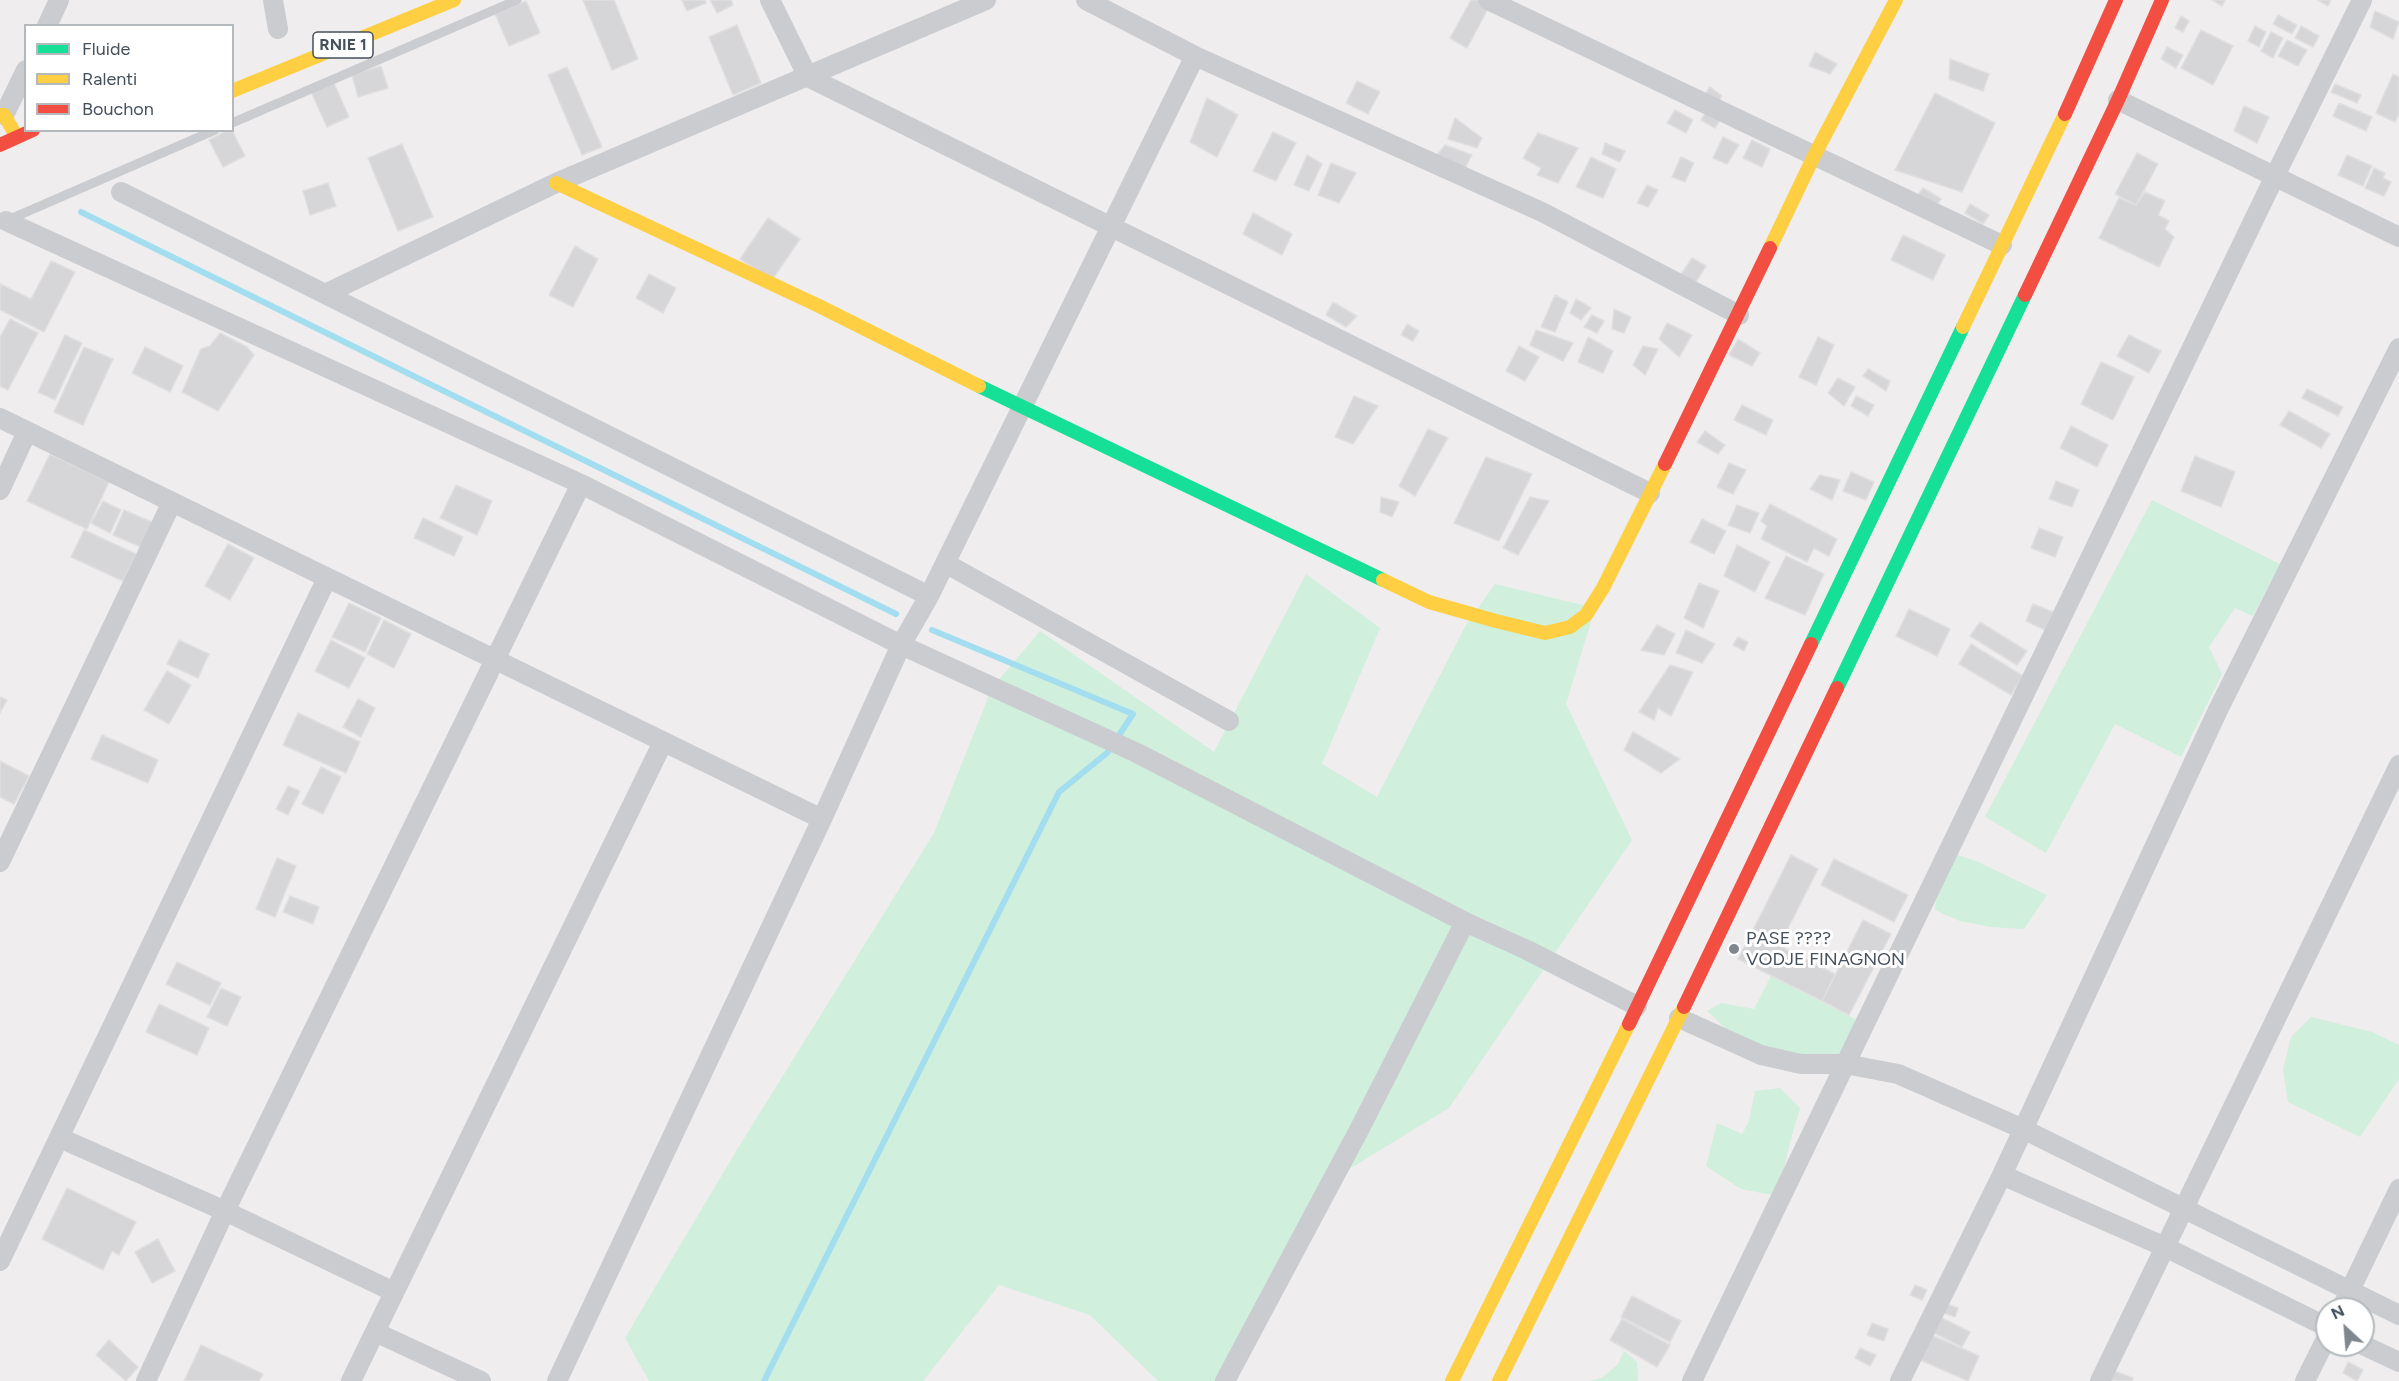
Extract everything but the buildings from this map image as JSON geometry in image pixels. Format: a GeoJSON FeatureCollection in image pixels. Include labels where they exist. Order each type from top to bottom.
{"type":"FeatureCollection","features":[{"type":"Feature","properties":{"kind":"main road","name":"RNIE 1"},"geometry":{"type":"LineString","coordinates":[[234,90],[454,0]]}},
{"type":"Feature","properties":{"kind":"main road"},"geometry":{"type":"LineString","coordinates":[[556,183],[817,305],[1022,407],[1429,602],[1545,633],[1570,627],[1586,615],[1603,588],[1739,315],[1814,156],[1896,0]]}},
{"type":"Feature","properties":{"kind":"main road"},"geometry":{"type":"LineString","coordinates":[[1452,1381],[1637,1006],[2002,245],[2116,0]]}},
{"type":"Feature","properties":{"kind":"main road"},"geometry":{"type":"LineString","coordinates":[[1499,1381],[1679,1018],[2118,100],[2162,0]]}},
{"type":"Feature","properties":{"kind":"main road"},"geometry":{"type":"LineString","coordinates":[[2,115],[17,137]]}},
{"type":"Feature","properties":{"kind":"main road"},"geometry":{"type":"LineString","coordinates":[[0,145],[28,132]]}},
{"type":"Feature","properties":{"kind":"street"},"geometry":{"type":"LineString","coordinates":[[48,24],[59,0]]}},
{"type":"Feature","properties":{"kind":"street"},"geometry":{"type":"LineString","coordinates":[[273,0],[278,29]]}},
{"type":"Feature","properties":{"kind":"street"},"geometry":{"type":"LineString","coordinates":[[770,0],[808,77],[1650,493]]}},
{"type":"Feature","properties":{"kind":"street"},"geometry":{"type":"LineString","coordinates":[[325,294],[556,183],[986,0]]}},
{"type":"Feature","properties":{"kind":"street"},"geometry":{"type":"LineString","coordinates":[[1086,0],[1195,56],[1542,212],[1739,315]]}},
{"type":"Feature","properties":{"kind":"street"},"geometry":{"type":"LineString","coordinates":[[1488,0],[2002,245]]}},
{"type":"Feature","properties":{"kind":"street"},"geometry":{"type":"LineString","coordinates":[[1692,1381],[2362,0]]}},
{"type":"Feature","properties":{"kind":"street"},"geometry":{"type":"LineString","coordinates":[[557,1381],[822,819],[901,645],[945,563],[1195,56]]}},
{"type":"Feature","properties":{"kind":"street"},"geometry":{"type":"LineString","coordinates":[[2,115],[24,74]]}},
{"type":"Feature","properties":{"kind":"street"},"geometry":{"type":"LineString","coordinates":[[2118,100],[2399,237]]}},
{"type":"Feature","properties":{"kind":"street"},"geometry":{"type":"LineString","coordinates":[[121,192],[928,596]]}},
{"type":"Feature","properties":{"kind":"street"},"geometry":{"type":"LineString","coordinates":[[3,222],[581,484],[901,645],[1137,753],[1465,922],[1527,950],[1637,1006]]}},
{"type":"Feature","properties":{"kind":"street"},"geometry":{"type":"LineString","coordinates":[[1900,1381],[2002,1175],[2218,710],[2399,348]]}},
{"type":"Feature","properties":{"kind":"street"},"geometry":{"type":"LineString","coordinates":[[0,418],[822,819]]}},
{"type":"Feature","properties":{"kind":"street"},"geometry":{"type":"LineString","coordinates":[[0,490],[27,432]]}},
{"type":"Feature","properties":{"kind":"street"},"geometry":{"type":"LineString","coordinates":[[146,1381],[225,1211],[581,484]]}},
{"type":"Feature","properties":{"kind":"street"},"geometry":{"type":"LineString","coordinates":[[0,862],[172,502]]}},
{"type":"Feature","properties":{"kind":"street"},"geometry":{"type":"LineString","coordinates":[[945,563],[1229,721]]}},
{"type":"Feature","properties":{"kind":"street"},"geometry":{"type":"LineString","coordinates":[[0,1261],[327,578]]}},
{"type":"Feature","properties":{"kind":"street"},"geometry":{"type":"LineString","coordinates":[[351,1381],[663,742]]}},
{"type":"Feature","properties":{"kind":"street"},"geometry":{"type":"LineString","coordinates":[[2100,1381],[2399,765]]}},
{"type":"Feature","properties":{"kind":"street"},"geometry":{"type":"LineString","coordinates":[[1225,1381],[1359,1130],[1465,922]]}},
{"type":"Feature","properties":{"kind":"street"},"geometry":{"type":"LineString","coordinates":[[1679,1018],[1761,1055],[1801,1064],[1845,1064],[1898,1074],[2023,1129],[2399,1315]]}},
{"type":"Feature","properties":{"kind":"street"},"geometry":{"type":"LineString","coordinates":[[60,1138],[225,1211],[394,1292]]}},
{"type":"Feature","properties":{"kind":"street"},"geometry":{"type":"LineString","coordinates":[[2002,1175],[2165,1247],[2315,1321]]}},
{"type":"Feature","properties":{"kind":"street"},"geometry":{"type":"LineString","coordinates":[[2347,1297],[2399,1189]]}},
{"type":"Feature","properties":{"kind":"street"},"geometry":{"type":"LineString","coordinates":[[375,1332],[482,1381]]}},
{"type":"Feature","properties":{"kind":"street"},"geometry":{"type":"LineString","coordinates":[[2375,1350],[2399,1362]]}},
{"type":"Feature","properties":{"kind":"street"},"geometry":{"type":"LineString","coordinates":[[2305,1381],[2317,1357]]}},
{"type":"Feature","properties":{"kind":"lane"},"geometry":{"type":"LineString","coordinates":[[234,122],[517,0]]}},
{"type":"Feature","properties":{"kind":"lane"},"geometry":{"type":"LineString","coordinates":[[3,222],[210,132]]}},
{"type":"Feature","properties":{"kind":"green space"},"geometry":{"type":"Polygon","coordinates":[[[2152,500],[2280,564],[2253,616],[2235,608],[2209,647],[2222,674],[2181,757],[2115,724],[2046,853],[1985,817],[2152,500]]]}},
{"type":"Feature","properties":{"kind":"green space"},"geometry":{"type":"Polygon","coordinates":[[[1306,574],[1380,628],[1322,764],[1377,797],[1466,625],[1495,584],[1595,608],[1566,704],[1632,840],[1449,1108],[1318,1188],[1222,1381],[1158,1381],[1090,1315],[999,1285],[923,1381],[649,1381],[625,1338],[738,1148],[934,833],[992,688],[1040,631],[1214,752],[1306,574]]]}},
{"type":"Feature","properties":{"kind":"green space"},"geometry":{"type":"Polygon","coordinates":[[[1954,854],[1976,861],[2047,895],[2024,929],[1991,927],[1960,921],[1935,910],[1940,862],[1954,854]]]}},
{"type":"Feature","properties":{"kind":"green space"},"geometry":{"type":"Polygon","coordinates":[[[1771,976],[1855,1019],[1858,1044],[1836,1063],[1809,1064],[1734,1036],[1707,1011],[1721,1003],[1754,1009],[1771,976]]]}},
{"type":"Feature","properties":{"kind":"green space"},"geometry":{"type":"Polygon","coordinates":[[[2311,1017],[2372,1032],[2399,1045],[2399,1079],[2360,1137],[2288,1102],[2283,1070],[2291,1037],[2311,1017]]]}},
{"type":"Feature","properties":{"kind":"green space"},"geometry":{"type":"Polygon","coordinates":[[[1780,1088],[1800,1108],[1778,1196],[1741,1189],[1706,1166],[1717,1123],[1742,1134],[1749,1121],[1755,1091],[1780,1088]]]}},
{"type":"Feature","properties":{"kind":"green space"},"geometry":{"type":"Polygon","coordinates":[[[1624,1351],[1637,1362],[1638,1381],[1590,1381],[1602,1378],[1618,1364],[1624,1351]]]}},
{"type":"Feature","properties":{"kind":"waterway"},"geometry":{"type":"LineString","coordinates":[[81,212],[896,614]]}},
{"type":"Feature","properties":{"kind":"waterway"},"geometry":{"type":"LineString","coordinates":[[764,1381],[1059,792],[1107,753],[1133,714],[932,630]]}},
{"type":"Feature","properties":{"kind":"traffic: fast"},"geometry":{"type":"LineString","coordinates":[[1837,688],[2025,295]]}},
{"type":"Feature","properties":{"kind":"traffic: fast"},"geometry":{"type":"LineString","coordinates":[[1811,644],[1963,327]]}},
{"type":"Feature","properties":{"kind":"traffic: fast"},"geometry":{"type":"LineString","coordinates":[[979,386],[1383,580]]}},
{"type":"Feature","properties":{"kind":"traffic: slow"},"geometry":{"type":"LineString","coordinates":[[234,90],[454,0]]}},
{"type":"Feature","properties":{"kind":"traffic: slow"},"geometry":{"type":"LineString","coordinates":[[1770,248],[1814,156],[1896,0]]}},
{"type":"Feature","properties":{"kind":"traffic: slow"},"geometry":{"type":"LineString","coordinates":[[1963,327],[2065,114]]}},
{"type":"Feature","properties":{"kind":"traffic: slow"},"geometry":{"type":"LineString","coordinates":[[0,115],[4,115],[17,137]]}},
{"type":"Feature","properties":{"kind":"traffic: slow"},"geometry":{"type":"LineString","coordinates":[[556,183],[817,305],[979,386]]}},
{"type":"Feature","properties":{"kind":"traffic: slow"},"geometry":{"type":"LineString","coordinates":[[1383,580],[1429,602],[1496,621],[1545,633],[1570,627],[1586,615],[1603,588],[1665,464]]}},
{"type":"Feature","properties":{"kind":"traffic: slow"},"geometry":{"type":"LineString","coordinates":[[1499,1381],[1684,1007]]}},
{"type":"Feature","properties":{"kind":"traffic: slow"},"geometry":{"type":"LineString","coordinates":[[1452,1381],[1629,1024]]}},
{"type":"Feature","properties":{"kind":"traffic: jam"},"geometry":{"type":"LineString","coordinates":[[2065,114],[2116,0]]}},
{"type":"Feature","properties":{"kind":"traffic: jam"},"geometry":{"type":"LineString","coordinates":[[2025,295],[2118,100],[2162,0]]}},
{"type":"Feature","properties":{"kind":"traffic: jam"},"geometry":{"type":"LineString","coordinates":[[0,145],[29,132]]}},
{"type":"Feature","properties":{"kind":"traffic: jam"},"geometry":{"type":"LineString","coordinates":[[1665,464],[1770,248]]}},
{"type":"Feature","properties":{"kind":"traffic: jam"},"geometry":{"type":"LineString","coordinates":[[1629,1024],[1811,644]]}},
{"type":"Feature","properties":{"kind":"traffic: jam"},"geometry":{"type":"LineString","coordinates":[[1684,1007],[1837,688]]}},
{"type":"Feature","properties":{"kind":"place","name":"PASE ???? VODJE FINAGNON"},"geometry":{"type":"Point","coordinates":[1734,949]}}]}
